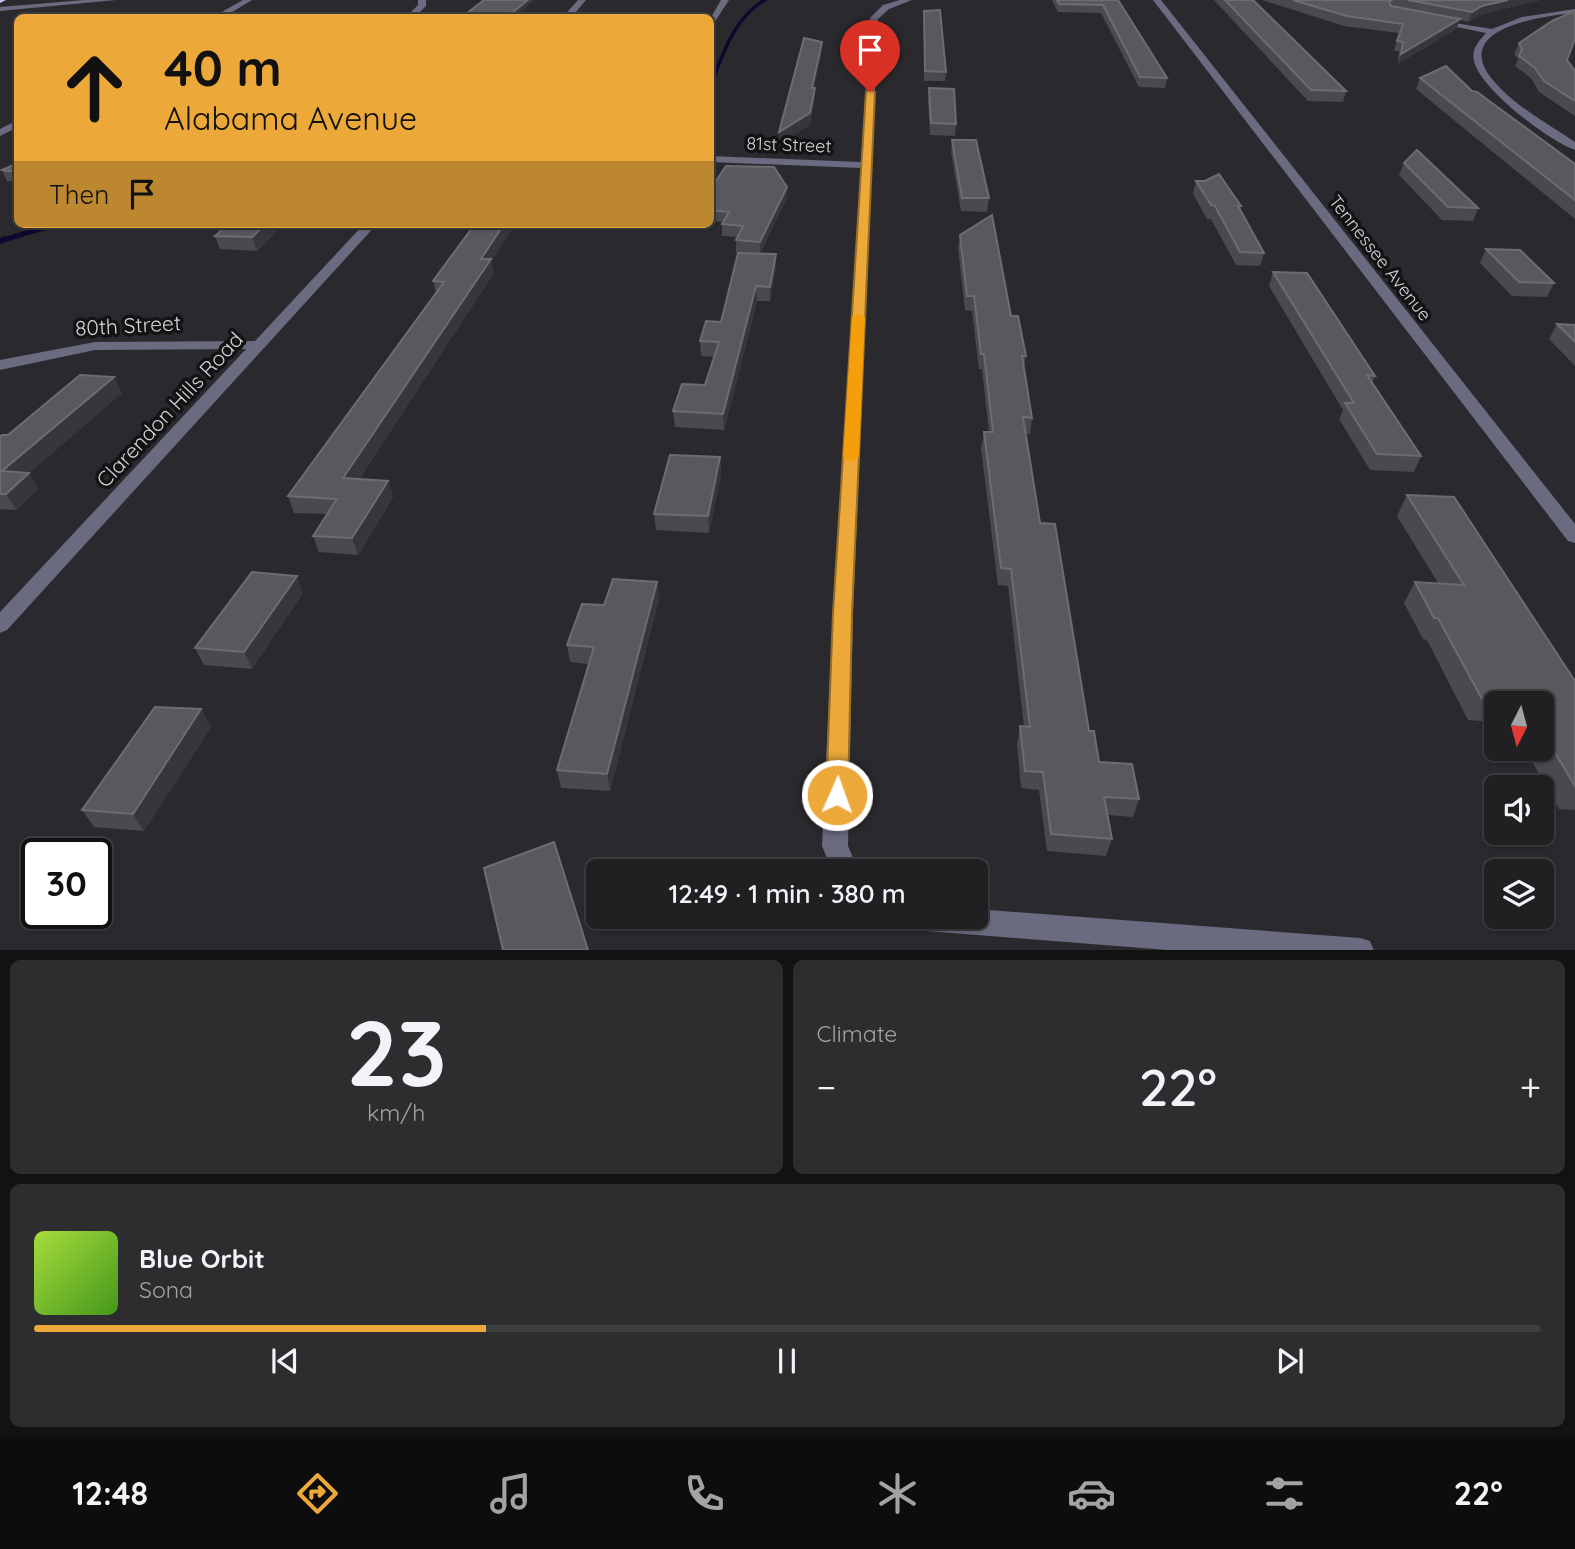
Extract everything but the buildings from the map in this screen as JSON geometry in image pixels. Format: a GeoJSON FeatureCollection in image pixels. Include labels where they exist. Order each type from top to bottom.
{"type":"FeatureCollection","features":[{"type":"Feature","properties":{"kind":"street"},"geometry":{"type":"LineString","coordinates":[[0,9],[112,0]]}},
{"type":"Feature","properties":{"kind":"street"},"geometry":{"type":"LineString","coordinates":[[222,14],[248,0]]}},
{"type":"Feature","properties":{"kind":"street"},"geometry":{"type":"LineString","coordinates":[[413,14],[422,6],[422,0]]}},
{"type":"Feature","properties":{"kind":"street"},"geometry":{"type":"LineString","coordinates":[[570,14],[582,0]]}},
{"type":"Feature","properties":{"kind":"street"},"geometry":{"type":"LineString","coordinates":[[714,20],[725,0]]}},
{"type":"Feature","properties":{"kind":"street","name":"Tennessee Avenue"},"geometry":{"type":"LineString","coordinates":[[1157,0],[1575,537]]}},
{"type":"Feature","properties":{"kind":"street"},"geometry":{"type":"LineString","coordinates":[[840,859],[835,846],[843,614],[874,18],[879,12],[902,2]]}},
{"type":"Feature","properties":{"kind":"street"},"geometry":{"type":"LineString","coordinates":[[1430,20],[1491,31],[1527,17],[1575,11]]}},
{"type":"Feature","properties":{"kind":"street"},"geometry":{"type":"LineString","coordinates":[[1491,31],[1478,51],[1479,63],[1487,79],[1504,96],[1575,147]]}},
{"type":"Feature","properties":{"kind":"street","name":"81st Street"},"geometry":{"type":"LineString","coordinates":[[714,159],[866,165]]}},
{"type":"Feature","properties":{"kind":"street","name":"Clarendon Hills Road"},"geometry":{"type":"LineString","coordinates":[[0,625],[367,228]]}},
{"type":"Feature","properties":{"kind":"street","name":"80th Street"},"geometry":{"type":"LineString","coordinates":[[0,365],[95,346],[259,345]]}},
{"type":"Feature","properties":{"kind":"street"},"geometry":{"type":"LineString","coordinates":[[988,922],[1360,950]]}},
{"type":"Feature","properties":{"kind":"waterway"},"geometry":{"type":"LineString","coordinates":[[714,77],[737,27],[754,7],[765,0]]}},
{"type":"Feature","properties":{"kind":"waterway"},"geometry":{"type":"LineString","coordinates":[[5,239],[0,241],[43,228]]}},
{"type":"Feature","properties":{"kind":"slow traffic"},"geometry":{"type":"LineString","coordinates":[[851,457],[858,317]]}},
{"type":"Feature","properties":{"kind":"route"},"geometry":{"type":"LineString","coordinates":[[837,795],[843,614],[870,92]]}}]}
